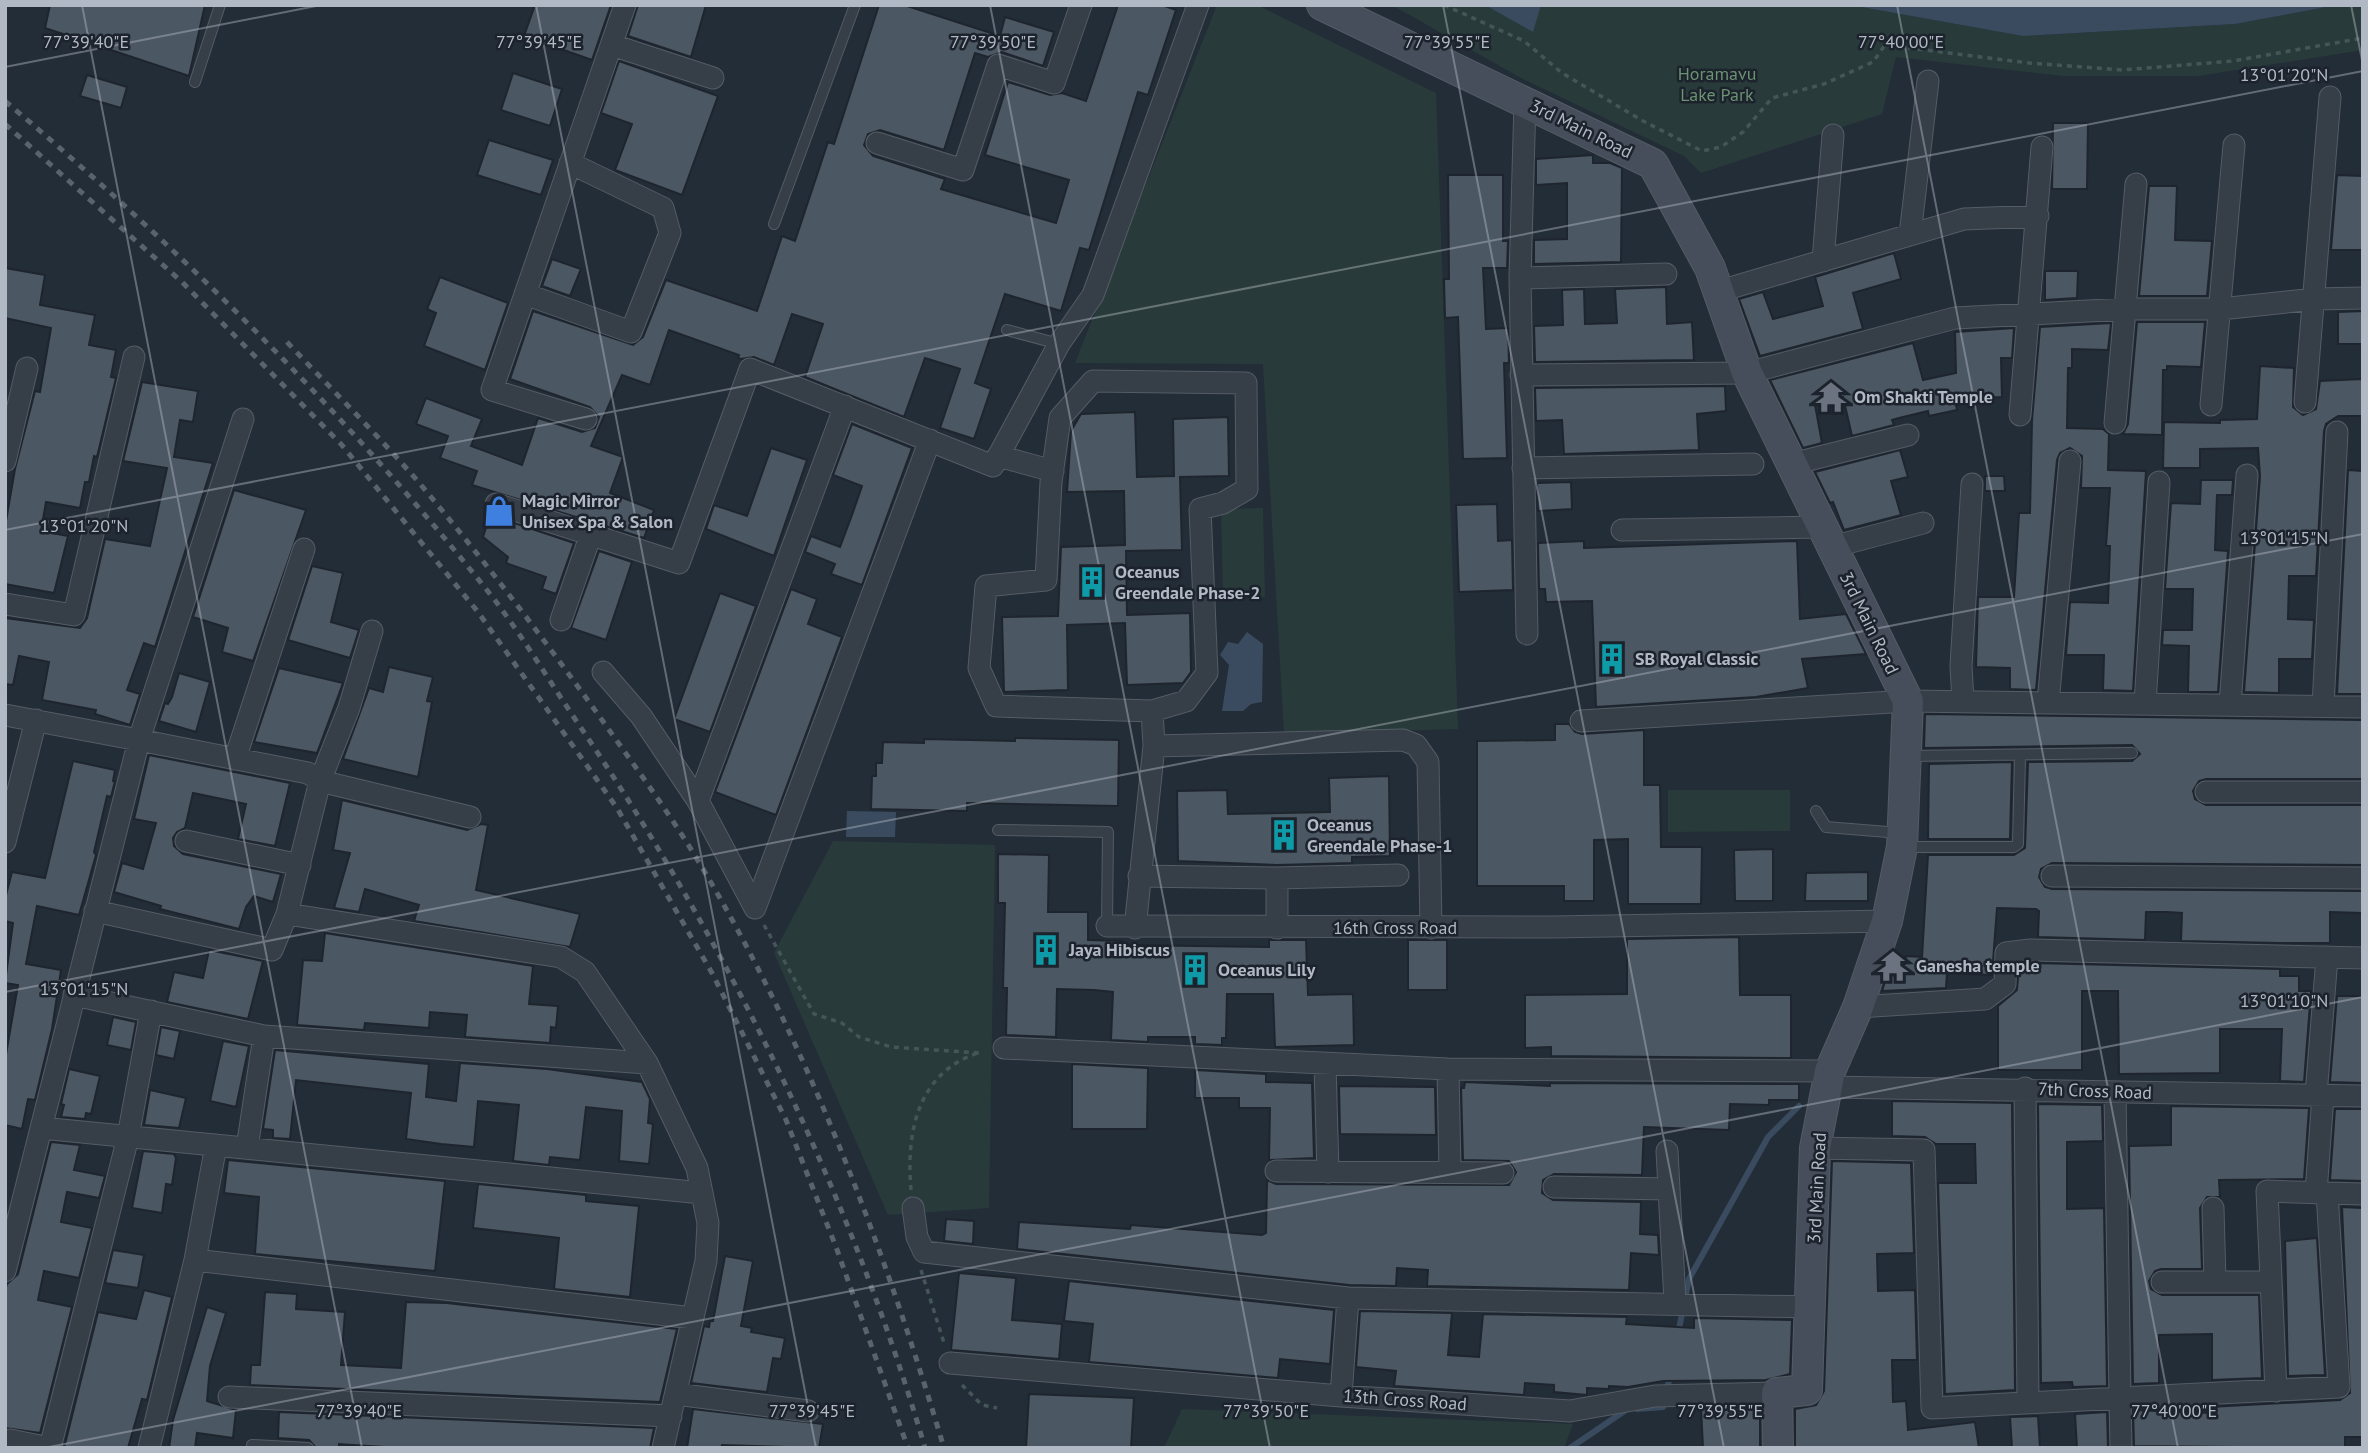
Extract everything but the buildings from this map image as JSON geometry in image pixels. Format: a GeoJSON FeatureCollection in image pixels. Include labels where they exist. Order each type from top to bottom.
{"type":"FeatureCollection","features":[{"type":"Feature","properties":{"kind":"street"},"geometry":{"type":"LineString","coordinates":[[586,419],[492,390],[625,5]]}},
{"type":"Feature","properties":{"kind":"street"},"geometry":{"type":"LineString","coordinates":[[877,143],[963,170],[998,65],[1054,83],[1081,5]]}},
{"type":"Feature","properties":{"kind":"street"},"geometry":{"type":"LineString","coordinates":[[496,504],[680,563],[750,369],[993,466],[1059,344],[1093,295],[1198,5]]}},
{"type":"Feature","properties":{"kind":"street","name":"3rd Main Road"},"geometry":{"type":"LineString","coordinates":[[1322,5],[1653,164],[1720,291],[1747,373],[1908,701],[1903,840],[1887,921],[1858,1007],[1829,1079],[1815,1148],[1812,1307],[1807,1391],[1777,1393]]}},
{"type":"Feature","properties":{"kind":"street"},"geometry":{"type":"LineString","coordinates":[[612,45],[713,78]]}},
{"type":"Feature","properties":{"kind":"street"},"geometry":{"type":"LineString","coordinates":[[1910,235],[1928,81]]}},
{"type":"Feature","properties":{"kind":"street"},"geometry":{"type":"LineString","coordinates":[[2305,402],[2330,97]]}},
{"type":"Feature","properties":{"kind":"street"},"geometry":{"type":"LineString","coordinates":[[1525,101],[1520,278],[1527,634]]}},
{"type":"Feature","properties":{"kind":"street"},"geometry":{"type":"LineString","coordinates":[[1823,261],[1833,135]]}},
{"type":"Feature","properties":{"kind":"street"},"geometry":{"type":"LineString","coordinates":[[2211,405],[2234,145]]}},
{"type":"Feature","properties":{"kind":"street"},"geometry":{"type":"LineString","coordinates":[[2020,415],[2042,147]]}},
{"type":"Feature","properties":{"kind":"street"},"geometry":{"type":"LineString","coordinates":[[525,294],[631,332],[670,233],[663,208],[570,163]]}},
{"type":"Feature","properties":{"kind":"street"},"geometry":{"type":"LineString","coordinates":[[2115,423],[2136,184]]}},
{"type":"Feature","properties":{"kind":"street"},"geometry":{"type":"LineString","coordinates":[[1720,291],[1965,219],[2038,216]]}},
{"type":"Feature","properties":{"kind":"street"},"geometry":{"type":"LineString","coordinates":[[1520,278],[1666,274]]}},
{"type":"Feature","properties":{"kind":"street"},"geometry":{"type":"LineString","coordinates":[[1521,375],[1747,373],[1955,318],[2125,309],[2220,309],[2315,299],[2363,298]]}},
{"type":"Feature","properties":{"kind":"street"},"geometry":{"type":"LineString","coordinates":[[5,604],[74,615],[134,357]]}},
{"type":"Feature","properties":{"kind":"street"},"geometry":{"type":"LineString","coordinates":[[5,461],[27,368]]}},
{"type":"Feature","properties":{"kind":"street"},"geometry":{"type":"LineString","coordinates":[[1093,382],[1246,383],[1247,489],[1223,503],[1200,509],[1207,673],[1186,701],[1152,711],[996,706],[979,668],[986,586],[1046,580],[1053,471],[1060,418],[1093,382]]}},
{"type":"Feature","properties":{"kind":"street"},"geometry":{"type":"LineString","coordinates":[[698,801],[845,406]]}},
{"type":"Feature","properties":{"kind":"street"},"geometry":{"type":"LineString","coordinates":[[5,1271],[139,740],[243,419]]}},
{"type":"Feature","properties":{"kind":"street"},"geometry":{"type":"LineString","coordinates":[[2323,706],[2337,432]]}},
{"type":"Feature","properties":{"kind":"street"},"geometry":{"type":"LineString","coordinates":[[1792,464],[1908,435]]}},
{"type":"Feature","properties":{"kind":"street"},"geometry":{"type":"LineString","coordinates":[[755,908],[930,440]]}},
{"type":"Feature","properties":{"kind":"street"},"geometry":{"type":"LineString","coordinates":[[999,456],[1053,471]]}},
{"type":"Feature","properties":{"kind":"street"},"geometry":{"type":"LineString","coordinates":[[2048,703],[2070,461]]}},
{"type":"Feature","properties":{"kind":"street"},"geometry":{"type":"LineString","coordinates":[[1523,468],[1753,464]]}},
{"type":"Feature","properties":{"kind":"street"},"geometry":{"type":"LineString","coordinates":[[2230,705],[2247,475]]}},
{"type":"Feature","properties":{"kind":"street"},"geometry":{"type":"LineString","coordinates":[[2145,704],[2159,482]]}},
{"type":"Feature","properties":{"kind":"street"},"geometry":{"type":"LineString","coordinates":[[1963,701],[1961,666],[1972,484]]}},
{"type":"Feature","properties":{"kind":"street"},"geometry":{"type":"LineString","coordinates":[[1622,530],[1827,537],[1923,523]]}},
{"type":"Feature","properties":{"kind":"street"},"geometry":{"type":"LineString","coordinates":[[561,620],[591,534]]}},
{"type":"Feature","properties":{"kind":"street"},"geometry":{"type":"LineString","coordinates":[[235,759],[304,549]]}},
{"type":"Feature","properties":{"kind":"street"},"geometry":{"type":"LineString","coordinates":[[95,911],[272,950],[287,914],[320,781],[349,708],[372,631]]}},
{"type":"Feature","properties":{"kind":"street"},"geometry":{"type":"LineString","coordinates":[[603,672],[641,716],[698,801],[755,908]]}},
{"type":"Feature","properties":{"kind":"street"},"geometry":{"type":"LineString","coordinates":[[1581,721],[1908,701],[2363,707]]}},
{"type":"Feature","properties":{"kind":"street"},"geometry":{"type":"LineString","coordinates":[[1135,928],[1154,746],[1152,711]]}},
{"type":"Feature","properties":{"kind":"street"},"geometry":{"type":"LineString","coordinates":[[5,715],[308,774],[320,781],[470,817]]}},
{"type":"Feature","properties":{"kind":"street"},"geometry":{"type":"LineString","coordinates":[[5,842],[36,720]]}},
{"type":"Feature","properties":{"kind":"street"},"geometry":{"type":"LineString","coordinates":[[1154,746],[1403,740],[1416,745],[1428,762],[1431,928]]}},
{"type":"Feature","properties":{"kind":"street"},"geometry":{"type":"LineString","coordinates":[[2206,792],[2363,792]]}},
{"type":"Feature","properties":{"kind":"street"},"geometry":{"type":"LineString","coordinates":[[186,841],[300,865]]}},
{"type":"Feature","properties":{"kind":"street"},"geometry":{"type":"LineString","coordinates":[[1139,876],[1277,878],[1398,875]]}},
{"type":"Feature","properties":{"kind":"street"},"geometry":{"type":"LineString","coordinates":[[2052,876],[2363,878]]}},
{"type":"Feature","properties":{"kind":"street"},"geometry":{"type":"LineString","coordinates":[[1277,878],[1278,928]]}},
{"type":"Feature","properties":{"kind":"street"},"geometry":{"type":"LineString","coordinates":[[287,914],[561,957],[585,972],[647,1063],[697,1168],[708,1223],[706,1261],[663,1448]]}},
{"type":"Feature","properties":{"kind":"street","name":"16th Cross Road"},"geometry":{"type":"LineString","coordinates":[[1107,926],[1431,928],[1887,921]]}},
{"type":"Feature","properties":{"kind":"street"},"geometry":{"type":"LineString","coordinates":[[1858,1007],[1985,999],[2005,984],[2006,953],[2030,950],[2363,958]]}},
{"type":"Feature","properties":{"kind":"street"},"geometry":{"type":"LineString","coordinates":[[1815,1148],[1924,1150],[1932,1408],[2339,1387],[2321,1193],[2320,1095],[2327,957]]}},
{"type":"Feature","properties":{"kind":"street"},"geometry":{"type":"LineString","coordinates":[[74,995],[264,1036],[647,1063]]}},
{"type":"Feature","properties":{"kind":"street"},"geometry":{"type":"LineString","coordinates":[[8,1442],[50,1448],[128,1137],[150,1011]]}},
{"type":"Feature","properties":{"kind":"street"},"geometry":{"type":"LineString","coordinates":[[247,1149],[264,1036]]}},
{"type":"Feature","properties":{"kind":"street","name":"7th Cross Road"},"geometry":{"type":"LineString","coordinates":[[1004,1048],[1448,1069],[1829,1079],[2115,1092],[2363,1096]]}},
{"type":"Feature","properties":{"kind":"street"},"geometry":{"type":"LineString","coordinates":[[1325,1064],[1328,1172]]}},
{"type":"Feature","properties":{"kind":"street"},"geometry":{"type":"LineString","coordinates":[[1448,1069],[1450,1172]]}},
{"type":"Feature","properties":{"kind":"street"},"geometry":{"type":"LineString","coordinates":[[2025,1088],[2028,1404]]}},
{"type":"Feature","properties":{"kind":"street"},"geometry":{"type":"LineString","coordinates":[[2115,1092],[2121,1448]]}},
{"type":"Feature","properties":{"kind":"street"},"geometry":{"type":"LineString","coordinates":[[41,1128],[702,1193]]}},
{"type":"Feature","properties":{"kind":"street"},"geometry":{"type":"LineString","coordinates":[[149,1448],[195,1260],[216,1146]]}},
{"type":"Feature","properties":{"kind":"street"},"geometry":{"type":"LineString","coordinates":[[1667,1151],[1675,1302]]}},
{"type":"Feature","properties":{"kind":"street"},"geometry":{"type":"LineString","coordinates":[[1276,1171],[1503,1173]]}},
{"type":"Feature","properties":{"kind":"street"},"geometry":{"type":"LineString","coordinates":[[1553,1187],[1669,1189]]}},
{"type":"Feature","properties":{"kind":"street"},"geometry":{"type":"LineString","coordinates":[[2276,1391],[2267,1191],[2363,1194]]}},
{"type":"Feature","properties":{"kind":"street"},"geometry":{"type":"LineString","coordinates":[[913,1208],[917,1237],[924,1252],[1348,1298],[1675,1302],[1812,1307]]}},
{"type":"Feature","properties":{"kind":"street"},"geometry":{"type":"LineString","coordinates":[[2213,1208],[2215,1282]]}},
{"type":"Feature","properties":{"kind":"street"},"geometry":{"type":"LineString","coordinates":[[195,1260],[693,1318]]}},
{"type":"Feature","properties":{"kind":"street"},"geometry":{"type":"LineString","coordinates":[[2162,1282],[2271,1282]]}},
{"type":"Feature","properties":{"kind":"street"},"geometry":{"type":"LineString","coordinates":[[1341,1396],[1348,1298]]}},
{"type":"Feature","properties":{"kind":"street","name":"13th Cross Road"},"geometry":{"type":"LineString","coordinates":[[950,1363],[1341,1396],[1570,1410],[1655,1396],[1777,1393]]}},
{"type":"Feature","properties":{"kind":"street"},"geometry":{"type":"LineString","coordinates":[[1777,1393],[1778,1448]]}},
{"type":"Feature","properties":{"kind":"street"},"geometry":{"type":"LineString","coordinates":[[676,1394],[808,1411]]}},
{"type":"Feature","properties":{"kind":"street"},"geometry":{"type":"LineString","coordinates":[[229,1397],[671,1416]]}},
{"type":"Feature","properties":{"kind":"lane"},"geometry":{"type":"LineString","coordinates":[[195,82],[220,5]]}},
{"type":"Feature","properties":{"kind":"lane"},"geometry":{"type":"LineString","coordinates":[[774,224],[855,5]]}},
{"type":"Feature","properties":{"kind":"lane"},"geometry":{"type":"LineString","coordinates":[[1007,330],[1059,344]]}},
{"type":"Feature","properties":{"kind":"lane"},"geometry":{"type":"LineString","coordinates":[[1906,756],[2132,753]]}},
{"type":"Feature","properties":{"kind":"lane"},"geometry":{"type":"LineString","coordinates":[[1816,811],[1826,827],[1903,840],[2014,847],[2019,839],[2020,755]]}},
{"type":"Feature","properties":{"kind":"lane","name":"16th Cross Road"},"geometry":{"type":"LineString","coordinates":[[998,830],[1108,832],[1107,926]]}},
{"type":"Feature","properties":{"kind":"lane"},"geometry":{"type":"LineString","coordinates":[[252,1445],[308,1448]]}},
{"type":"Feature","properties":{"kind":"path"},"geometry":{"type":"LineString","coordinates":[[1444,5],[1524,41],[1562,73],[1643,121],[1702,151],[1721,147],[1743,132],[1772,99],[1824,84],[1873,62],[1885,45],[2029,63],[2122,69],[2233,61],[2363,38]]}},
{"type":"Feature","properties":{"kind":"path"},"geometry":{"type":"LineString","coordinates":[[755,908],[814,1014],[842,1024],[859,1037],[891,1047],[980,1053]]}},
{"type":"Feature","properties":{"kind":"path"},"geometry":{"type":"LineString","coordinates":[[913,1208],[909,1159],[920,1105],[934,1079],[955,1061],[1004,1048]]}},
{"type":"Feature","properties":{"kind":"path"},"geometry":{"type":"LineString","coordinates":[[924,1252],[919,1264],[950,1363],[960,1382],[982,1405],[997,1408]]}},
{"type":"Feature","properties":{"kind":"green space"},"geometry":{"type":"Polygon","coordinates":[[[1217,5],[1257,5],[1436,93],[1458,729],[1284,734],[1263,364],[1075,363],[1217,5]]]}},
{"type":"Feature","properties":{"kind":"green space","name":"Horamavu Lake Park"},"geometry":{"type":"Polygon","coordinates":[[[1392,5],[1850,5],[2023,36],[2235,24],[2337,5],[2363,5],[2363,50],[2198,76],[2063,76],[1896,57],[1882,114],[1701,173],[1684,156],[1521,78],[1392,5]]]}},
{"type":"Feature","properties":{"kind":"green space"},"geometry":{"type":"Polygon","coordinates":[[[1263,508],[1265,597],[1223,598],[1221,509],[1263,508]]]}},
{"type":"Feature","properties":{"kind":"green space"},"geometry":{"type":"Polygon","coordinates":[[[1668,790],[1790,790],[1790,831],[1668,832],[1668,790]]]}},
{"type":"Feature","properties":{"kind":"green space"},"geometry":{"type":"Polygon","coordinates":[[[833,841],[995,845],[989,1208],[888,1215],[774,953],[833,841]]]}},
{"type":"Feature","properties":{"kind":"green space"},"geometry":{"type":"Polygon","coordinates":[[[1182,1409],[1573,1424],[1564,1448],[1164,1448],[1182,1409]]]}},
{"type":"Feature","properties":{"kind":"water"},"geometry":{"type":"Polygon","coordinates":[[[1485,5],[1541,5],[1533,32],[1485,5]]]}},
{"type":"Feature","properties":{"kind":"water"},"geometry":{"type":"Polygon","coordinates":[[[1850,5],[2337,5],[2235,24],[2023,36],[1850,5]]]}},
{"type":"Feature","properties":{"kind":"water"},"geometry":{"type":"Polygon","coordinates":[[[1247,632],[1263,644],[1262,702],[1251,704],[1243,711],[1222,711],[1229,665],[1220,655],[1228,642],[1238,644],[1247,632]]]}},
{"type":"Feature","properties":{"kind":"water"},"geometry":{"type":"Polygon","coordinates":[[[847,811],[896,812],[895,837],[846,837],[847,811]]]}},
{"type":"Feature","properties":{"kind":"waterway"},"geometry":{"type":"LineString","coordinates":[[1678,1334],[1689,1279],[1768,1137],[1799,1106]]}},
{"type":"Feature","properties":{"kind":"waterway"},"geometry":{"type":"LineString","coordinates":[[1637,1409],[1663,1407],[1670,1376]]}},
{"type":"Feature","properties":{"kind":"waterway"},"geometry":{"type":"LineString","coordinates":[[1570,1448],[1626,1410]]}},
{"type":"Feature","properties":{"kind":"railway"},"geometry":{"type":"LineString","coordinates":[[5,101],[136,216],[262,338],[439,531],[514,627],[629,801],[731,977],[778,1068],[859,1255],[925,1448]]}},
{"type":"Feature","properties":{"kind":"railway"},"geometry":{"type":"LineString","coordinates":[[5,124],[182,282],[341,444],[478,612],[617,808],[712,973],[786,1120],[836,1247],[908,1448]]}},
{"type":"Feature","properties":{"kind":"railway"},"geometry":{"type":"LineString","coordinates":[[287,342],[405,467],[489,569],[597,713],[697,859],[737,928],[773,999],[839,1145],[895,1296],[944,1448]]}},
{"type":"Feature","properties":{"kind":"place","name":"Om Shakti Temple"},"geometry":{"type":"Point","coordinates":[1831,397]}},
{"type":"Feature","properties":{"kind":"place","name":"Magic Mirror Unisex Spa & Salon"},"geometry":{"type":"Point","coordinates":[499,511]}},
{"type":"Feature","properties":{"kind":"place","name":"Oceanus Greendale Phase-2"},"geometry":{"type":"Point","coordinates":[1092,582]}},
{"type":"Feature","properties":{"kind":"place","name":"SB Royal Classic"},"geometry":{"type":"Point","coordinates":[1612,659]}},
{"type":"Feature","properties":{"kind":"place","name":"Oceanus Greendale Phase-1"},"geometry":{"type":"Point","coordinates":[1284,835]}},
{"type":"Feature","properties":{"kind":"place","name":"Jaya Hibiscus"},"geometry":{"type":"Point","coordinates":[1046,950]}},
{"type":"Feature","properties":{"kind":"place","name":"Ganesha temple"},"geometry":{"type":"Point","coordinates":[1893,966]}},
{"type":"Feature","properties":{"kind":"place","name":"Oceanus Lily"},"geometry":{"type":"Point","coordinates":[1195,970]}}]}
